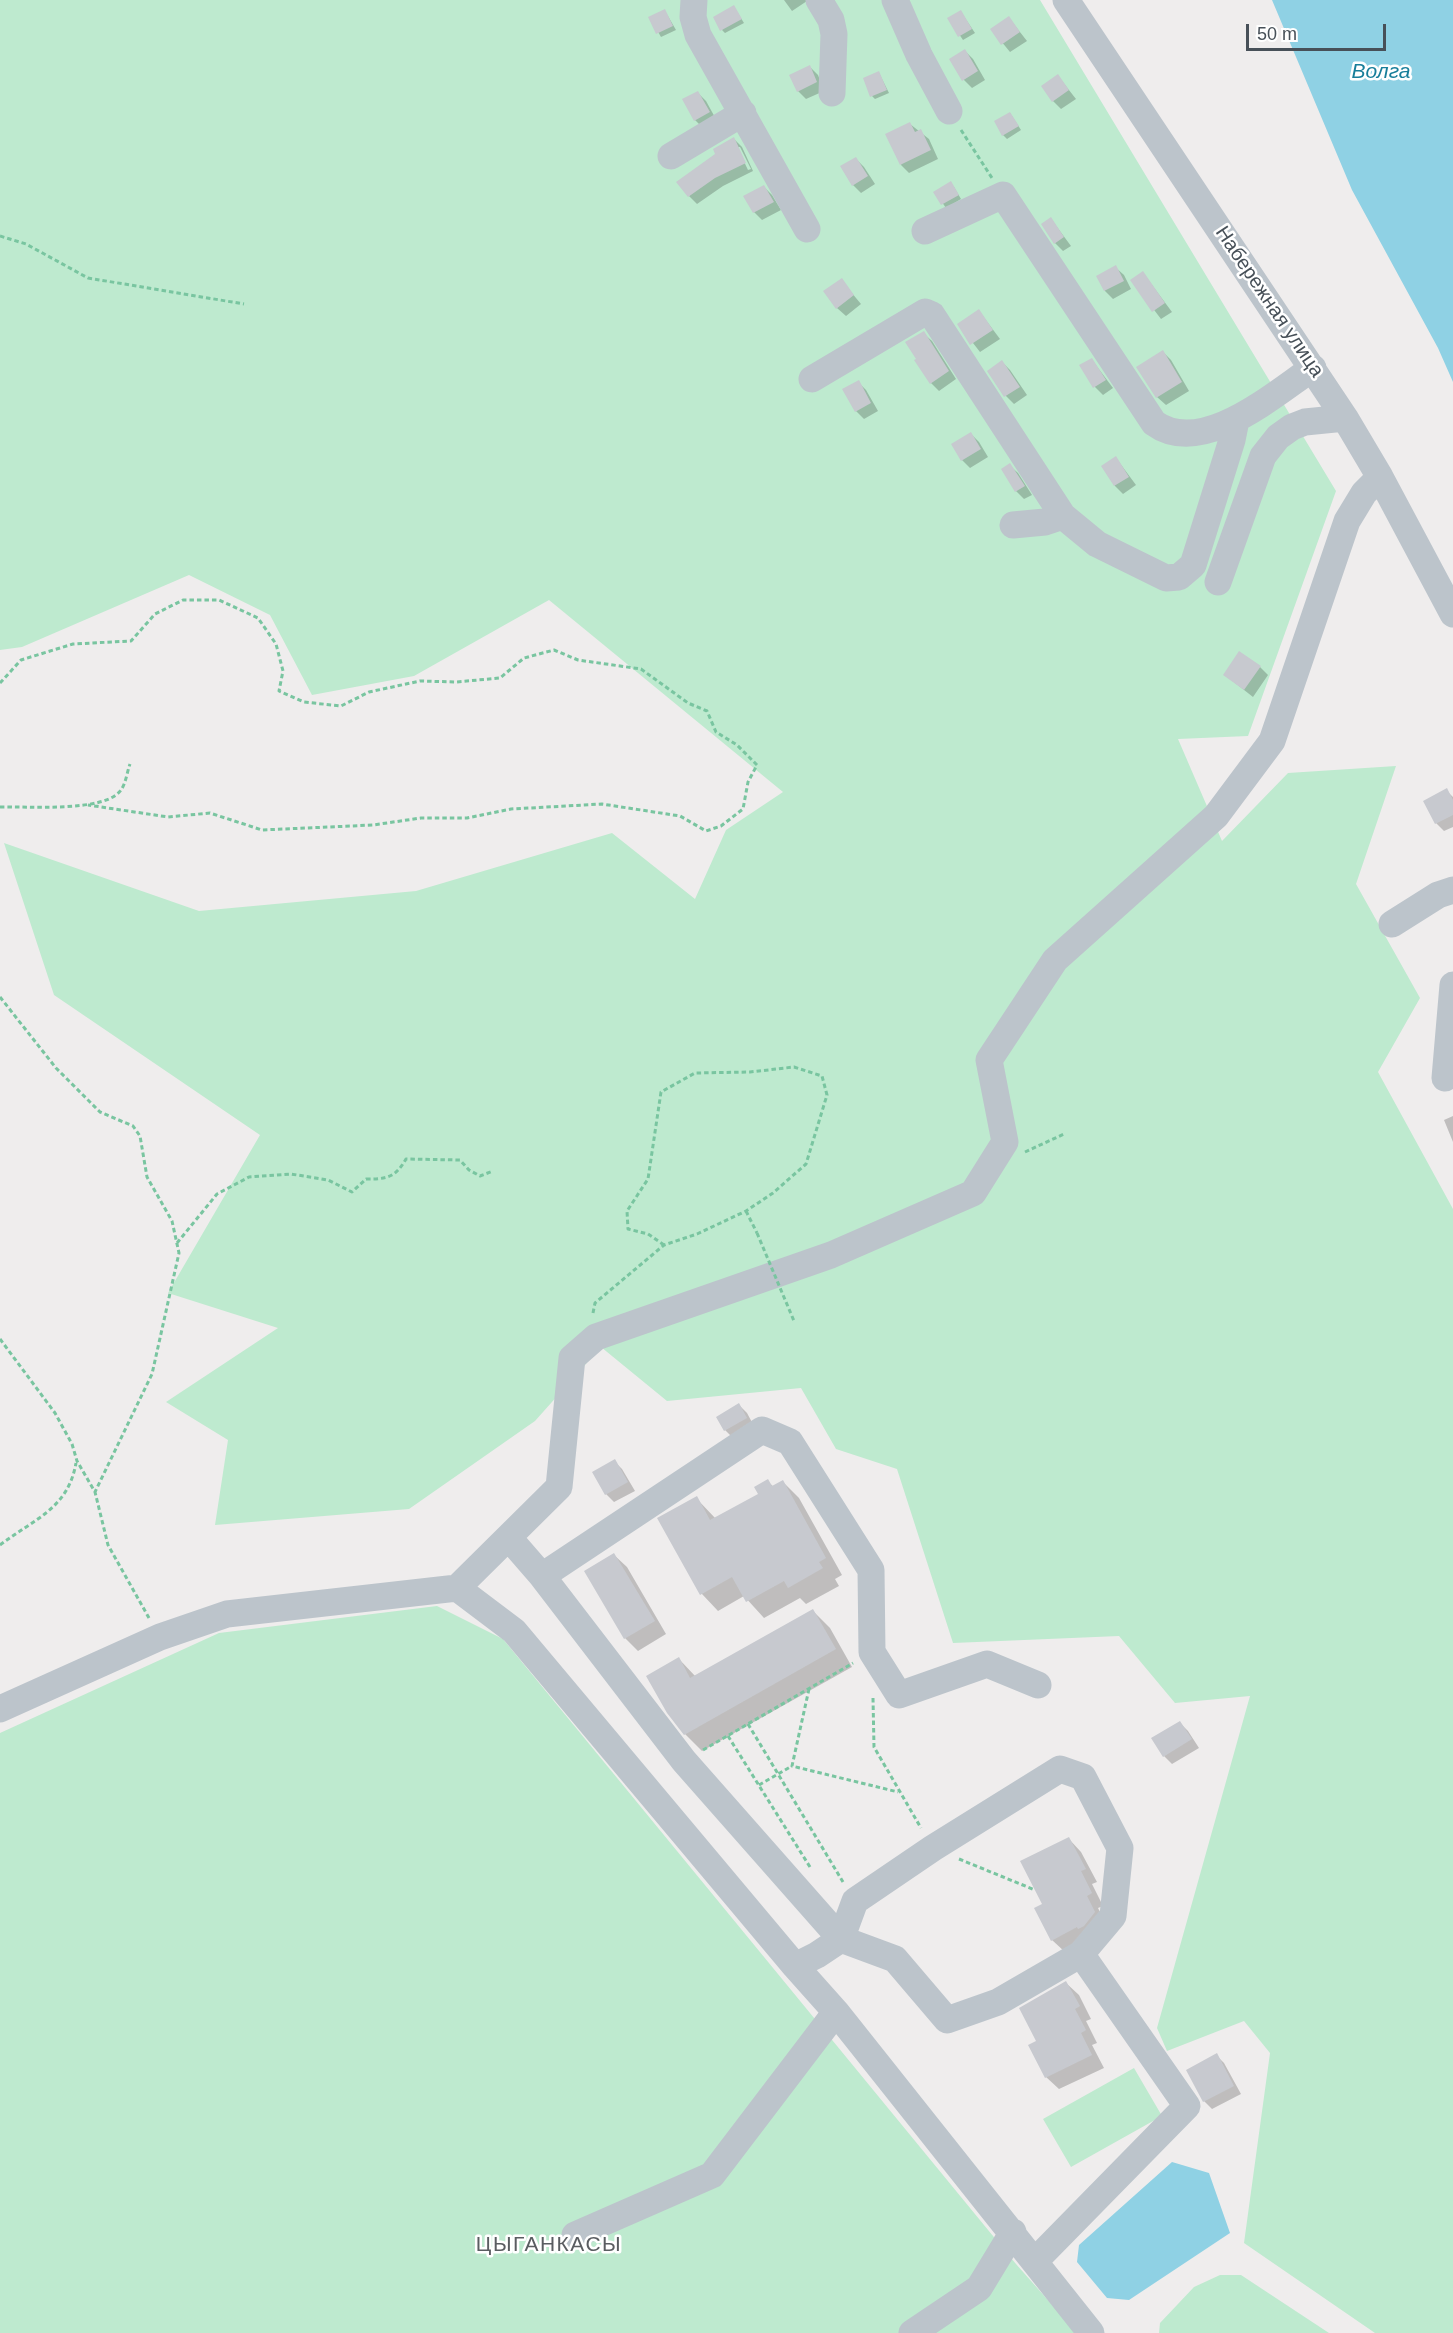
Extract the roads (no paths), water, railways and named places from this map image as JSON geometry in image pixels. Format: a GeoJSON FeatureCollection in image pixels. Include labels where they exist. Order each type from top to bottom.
{"type":"FeatureCollection","features":[{"type":"Feature","properties":{"kind":"street"},"geometry":{"type":"LineString","coordinates":[[694,0],[693,17],[698,35],[807,229]]}},
{"type":"Feature","properties":{"kind":"street"},"geometry":{"type":"LineString","coordinates":[[819,0],[831,20],[834,34],[832,93]]}},
{"type":"Feature","properties":{"kind":"street"},"geometry":{"type":"LineString","coordinates":[[895,0],[919,54],[949,111]]}},
{"type":"Feature","properties":{"kind":"street","name":"Набережная улица"},"geometry":{"type":"LineString","coordinates":[[1066,0],[1345,418],[1380,477],[1453,615]]}},
{"type":"Feature","properties":{"kind":"street"},"geometry":{"type":"LineString","coordinates":[[671,156],[743,113]]}},
{"type":"Feature","properties":{"kind":"street"},"geometry":{"type":"LineString","coordinates":[[925,231],[1003,195],[1154,423],[1162,429],[1187,433],[1208,430],[1236,420],[1313,368]]}},
{"type":"Feature","properties":{"kind":"street"},"geometry":{"type":"LineString","coordinates":[[812,380],[925,312],[932,315],[1063,516],[1097,544],[1166,578],[1179,577],[1193,565],[1232,440],[1236,420]]}},
{"type":"Feature","properties":{"kind":"street"},"geometry":{"type":"LineString","coordinates":[[1218,582],[1263,456],[1278,437],[1292,427],[1305,422],[1345,418]]}},
{"type":"Feature","properties":{"kind":"street"},"geometry":{"type":"LineString","coordinates":[[0,1710],[160,1636],[227,1614],[457,1587],[559,1487],[572,1358],[596,1337],[831,1255],[973,1193],[1005,1142],[989,1060],[1055,960],[1216,816],[1272,741],[1347,521],[1364,494],[1380,477]]}},
{"type":"Feature","properties":{"kind":"street"},"geometry":{"type":"LineString","coordinates":[[1013,525],[1045,522],[1063,516]]}},
{"type":"Feature","properties":{"kind":"street"},"geometry":{"type":"LineString","coordinates":[[1392,924],[1438,895],[1453,890]]}},
{"type":"Feature","properties":{"kind":"street"},"geometry":{"type":"LineString","coordinates":[[1445,1078],[1453,985]]}},
{"type":"Feature","properties":{"kind":"street"},"geometry":{"type":"LineString","coordinates":[[542,1576],[762,1430],[790,1442],[871,1570],[872,1652],[899,1695],[987,1664],[1038,1685]]}},
{"type":"Feature","properties":{"kind":"street"},"geometry":{"type":"LineString","coordinates":[[509,1538],[542,1576],[684,1761],[841,1939],[895,1959],[947,2020],[998,2002],[1081,1954],[1113,1916],[1120,1848],[1083,1777],[1060,1769],[933,1848],[855,1901],[841,1939],[795,1966]]}},
{"type":"Feature","properties":{"kind":"street"},"geometry":{"type":"LineString","coordinates":[[457,1587],[514,1630],[836,2012],[1091,2333]]}},
{"type":"Feature","properties":{"kind":"street"},"geometry":{"type":"LineString","coordinates":[[1035,2261],[1187,2106],[1081,1954]]}},
{"type":"Feature","properties":{"kind":"street"},"geometry":{"type":"LineString","coordinates":[[575,2235],[712,2175],[836,2012]]}},
{"type":"Feature","properties":{"kind":"street"},"geometry":{"type":"LineString","coordinates":[[912,2333],[979,2288],[1013,2232]]}},
{"type":"Feature","properties":{"kind":"water","name":"Волга"},"geometry":{"type":"Polygon","coordinates":[[[1272,0],[1453,0],[1453,382],[1438,348],[1352,190],[1272,0]]]}},
{"type":"Feature","properties":{"kind":"water"},"geometry":{"type":"Polygon","coordinates":[[[1172,2162],[1209,2173],[1230,2233],[1129,2300],[1107,2298],[1077,2262],[1079,2245],[1172,2162]]]}},
{"type":"Feature","properties":{"kind":"district","name":"ЦЫГАНКАСЫ"},"geometry":{"type":"Point","coordinates":[549,2245]}}]}
